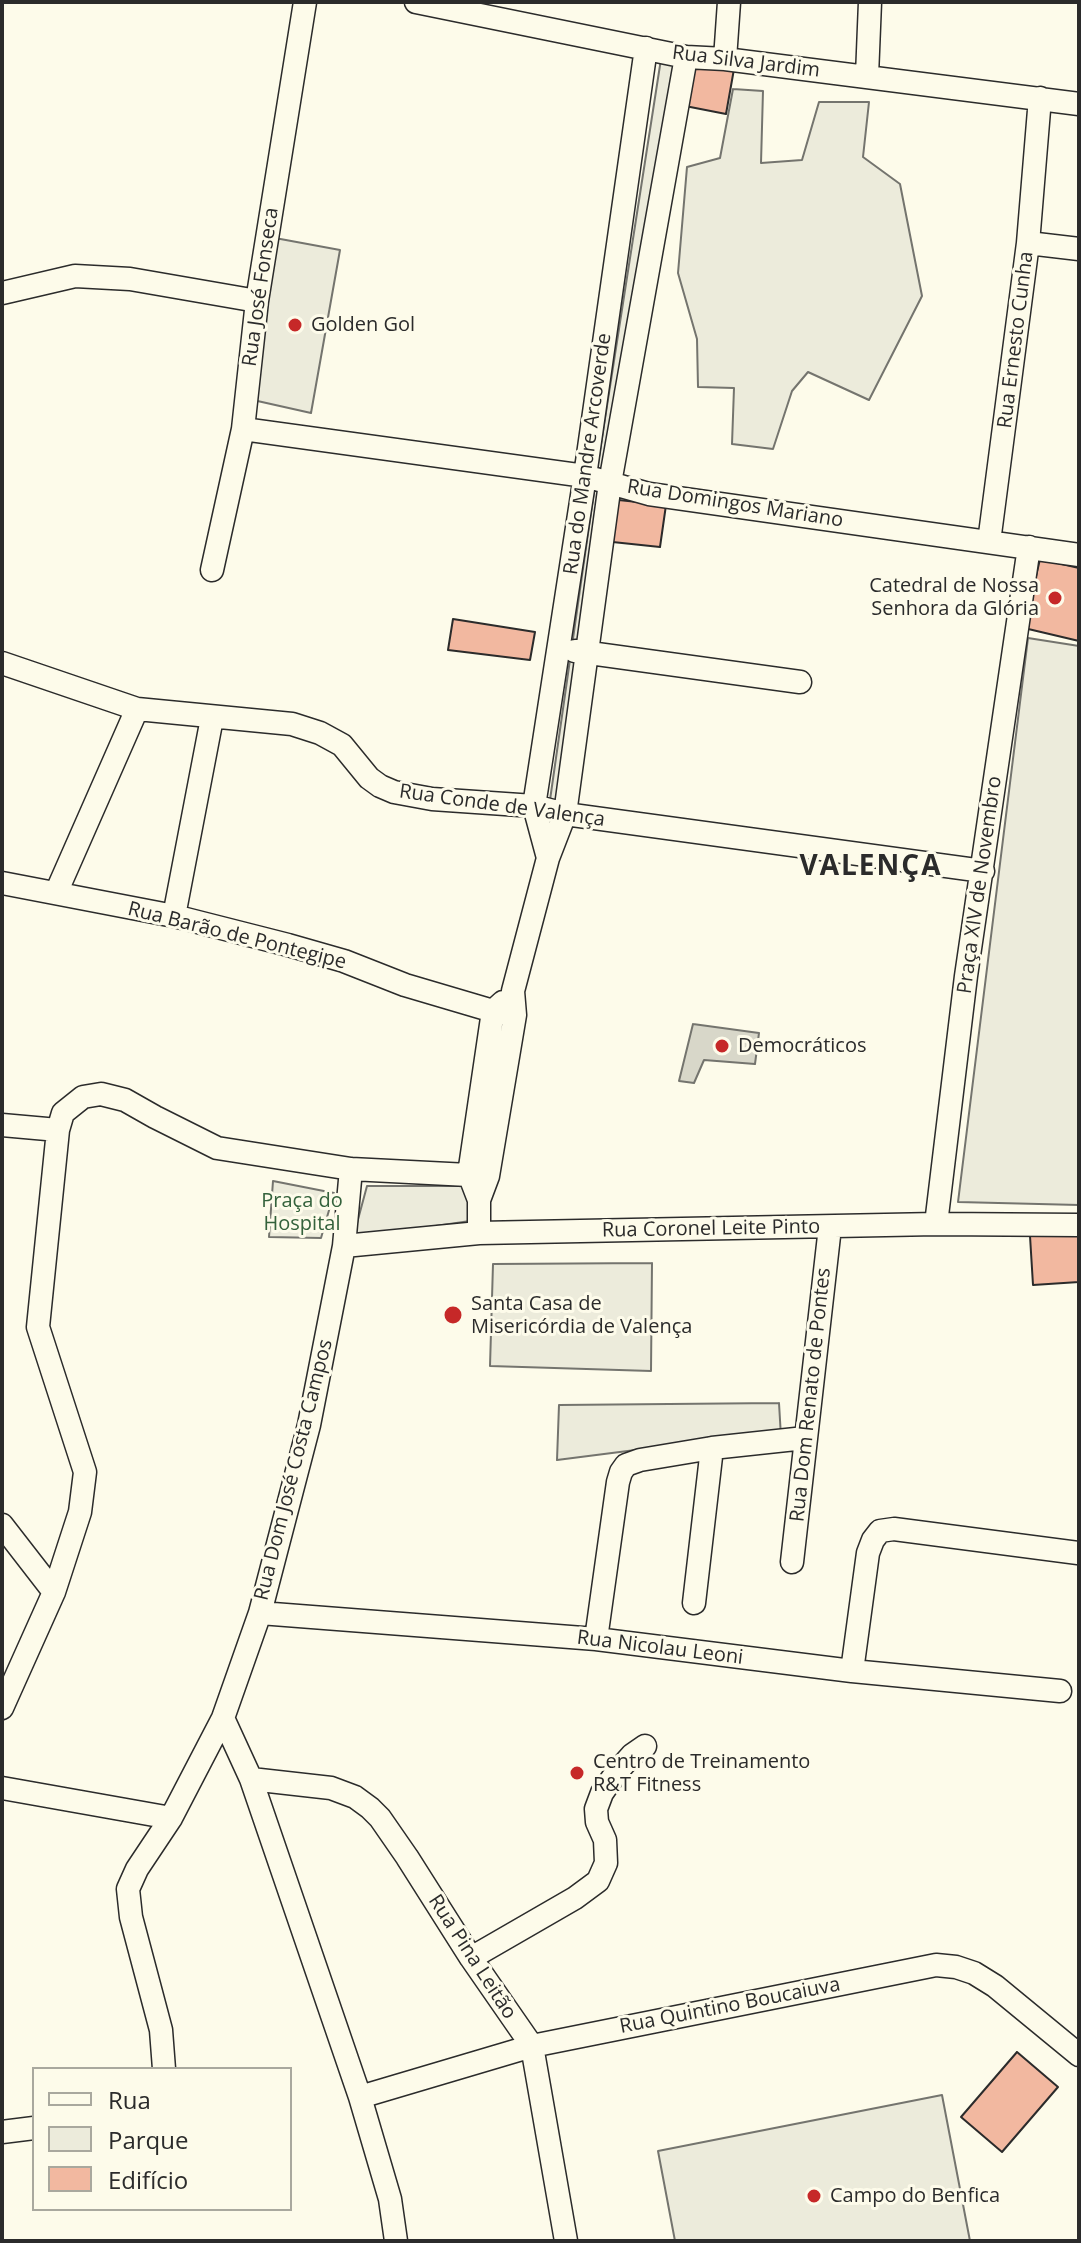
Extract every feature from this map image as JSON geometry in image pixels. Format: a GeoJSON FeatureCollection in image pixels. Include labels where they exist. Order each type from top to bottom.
{"type":"FeatureCollection","features":[{"type":"Feature","properties":{"kind":"street","name":"Rua José Fonseca"},"geometry":{"type":"LineString","coordinates":[[212,570],[243,429],[257,301],[305,2]]}},
{"type":"Feature","properties":{"kind":"street","name":"Rua Silva Jardim"},"geometry":{"type":"LineString","coordinates":[[416,2],[686,57],[725,59],[1079,104]]}},
{"type":"Feature","properties":{"kind":"street"},"geometry":{"type":"LineString","coordinates":[[725,59],[729,2]]}},
{"type":"Feature","properties":{"kind":"street"},"geometry":{"type":"LineString","coordinates":[[867,76],[870,2]]}},
{"type":"Feature","properties":{"kind":"street","name":"Rua do Mandre Arcoverde"},"geometry":{"type":"LineString","coordinates":[[548,858],[534,806],[646,48]]}},
{"type":"Feature","properties":{"kind":"street","name":"Rua do Mandre Arcoverde"},"geometry":{"type":"LineString","coordinates":[[479,1233],[478,1175],[504,1013],[513,991],[548,858],[565,814],[610,483],[686,57]]}},
{"type":"Feature","properties":{"kind":"street","name":"Rua Ernesto Cunha"},"geometry":{"type":"LineString","coordinates":[[989,542],[1028,243],[1040,98]]}},
{"type":"Feature","properties":{"kind":"street"},"geometry":{"type":"LineString","coordinates":[[1028,243],[1079,249]]}},
{"type":"Feature","properties":{"kind":"street"},"geometry":{"type":"LineString","coordinates":[[2,293],[75,276],[130,279],[257,301]]}},
{"type":"Feature","properties":{"kind":"street","name":"Rua Domingos Mariano"},"geometry":{"type":"LineString","coordinates":[[243,429],[585,476],[649,494],[989,542]]}},
{"type":"Feature","properties":{"kind":"street"},"geometry":{"type":"LineString","coordinates":[[989,542],[1079,555]]}},
{"type":"Feature","properties":{"kind":"street","name":"Praça XIV de Novembro"},"geometry":{"type":"LineString","coordinates":[[936,1224],[966,976],[1029,547]]}},
{"type":"Feature","properties":{"kind":"street"},"geometry":{"type":"LineString","coordinates":[[558,648],[800,682]]}},
{"type":"Feature","properties":{"kind":"street","name":"Rua Conde de Valença"},"geometry":{"type":"LineString","coordinates":[[2,663],[137,709],[292,724],[320,733],[342,745],[369,778],[394,792],[432,799],[534,806],[565,814],[983,871]]}},
{"type":"Feature","properties":{"kind":"street"},"geometry":{"type":"LineString","coordinates":[[56,893],[137,709]]}},
{"type":"Feature","properties":{"kind":"street"},"geometry":{"type":"LineString","coordinates":[[174,916],[212,718]]}},
{"type":"Feature","properties":{"kind":"street","name":"Rua Barão de Pontegipe"},"geometry":{"type":"LineString","coordinates":[[2,883],[174,916],[344,961],[405,985],[504,1013]]}},
{"type":"Feature","properties":{"kind":"street"},"geometry":{"type":"LineString","coordinates":[[2,1708],[54,1592],[80,1512],[85,1472],[38,1327],[58,1130],[63,1113],[83,1097],[101,1094],[125,1100],[217,1148],[351,1169],[478,1175]]}},
{"type":"Feature","properties":{"kind":"street"},"geometry":{"type":"LineString","coordinates":[[2,1125],[58,1130]]}},
{"type":"Feature","properties":{"kind":"street","name":"Rua Dom José Costa Campos"},"geometry":{"type":"LineString","coordinates":[[164,2067],[161,2030],[131,1917],[128,1889],[137,1869],[171,1818],[223,1718],[260,1613],[309,1425],[344,1246],[351,1169]]}},
{"type":"Feature","properties":{"kind":"street","name":"Rua Coronel Leite Pinto"},"geometry":{"type":"LineString","coordinates":[[344,1246],[479,1233],[936,1224],[1079,1225]]}},
{"type":"Feature","properties":{"kind":"street","name":"Rua Dom Renato de Pontes"},"geometry":{"type":"LineString","coordinates":[[792,1562],[830,1227]]}},
{"type":"Feature","properties":{"kind":"street"},"geometry":{"type":"LineString","coordinates":[[596,1639],[618,1482],[626,1465],[712,1448],[805,1438]]}},
{"type":"Feature","properties":{"kind":"street"},"geometry":{"type":"LineString","coordinates":[[694,1603],[712,1448]]}},
{"type":"Feature","properties":{"kind":"street"},"geometry":{"type":"LineString","coordinates":[[2,1525],[54,1592]]}},
{"type":"Feature","properties":{"kind":"street"},"geometry":{"type":"LineString","coordinates":[[852,1671],[868,1553],[880,1531],[894,1529],[1078,1553]]}},
{"type":"Feature","properties":{"kind":"street","name":"Rua Nicolau Leoni"},"geometry":{"type":"LineString","coordinates":[[260,1613],[596,1639],[852,1671],[1060,1691]]}},
{"type":"Feature","properties":{"kind":"street"},"geometry":{"type":"LineString","coordinates":[[223,1718],[251,1779],[360,2097],[390,2199],[396,2241]]}},
{"type":"Feature","properties":{"kind":"street"},"geometry":{"type":"LineString","coordinates":[[471,1958],[575,1898],[598,1881],[606,1863],[605,1840],[597,1822],[596,1809],[602,1793],[616,1773],[645,1746]]}},
{"type":"Feature","properties":{"kind":"street","name":"Rua Pina Leitão"},"geometry":{"type":"LineString","coordinates":[[251,1779],[331,1788],[355,1797],[380,1818],[407,1857],[532,2046],[566,2241]]}},
{"type":"Feature","properties":{"kind":"street"},"geometry":{"type":"LineString","coordinates":[[2,1788],[171,1818]]}},
{"type":"Feature","properties":{"kind":"street","name":"Rua Quintino Boucaiuva"},"geometry":{"type":"LineString","coordinates":[[360,2097],[532,2046],[936,1965],[974,1973],[995,1986],[1079,2055]]}},
{"type":"Feature","properties":{"kind":"street"},"geometry":{"type":"LineString","coordinates":[[2,2132],[32,2128]]}},
{"type":"Feature","properties":{"kind":"green space"},"geometry":{"type":"Polygon","coordinates":[[[661,59],[678,63],[563,810],[549,807],[597,470],[661,59]]]}},
{"type":"Feature","properties":{"kind":"green space"},"geometry":{"type":"Polygon","coordinates":[[[733,89],[763,91],[761,163],[802,160],[819,102],[869,102],[863,157],[900,184],[922,296],[869,400],[808,372],[792,391],[773,449],[732,444],[734,388],[698,387],[697,339],[678,273],[687,167],[720,158],[733,89]]]}},
{"type":"Feature","properties":{"kind":"green space","name":"Golden Gol"},"geometry":{"type":"Polygon","coordinates":[[[275,238],[340,250],[311,413],[253,400],[275,238]]]}},
{"type":"Feature","properties":{"kind":"green space"},"geometry":{"type":"Polygon","coordinates":[[[1028,638],[1079,646],[1079,1205],[958,1202],[1028,638]]]}},
{"type":"Feature","properties":{"kind":"green space","name":"Praça do Hospital"},"geometry":{"type":"Polygon","coordinates":[[[273,1181],[334,1193],[321,1238],[269,1237],[273,1181]]]}},
{"type":"Feature","properties":{"kind":"green space"},"geometry":{"type":"Polygon","coordinates":[[[367,1186],[471,1186],[470,1221],[353,1238],[367,1186]]]}},
{"type":"Feature","properties":{"kind":"green space"},"geometry":{"type":"Polygon","coordinates":[[[652,1263],[651,1371],[490,1366],[493,1264],[652,1263]]]}},
{"type":"Feature","properties":{"kind":"green space"},"geometry":{"type":"Polygon","coordinates":[[[779,1403],[781,1437],[659,1447],[557,1460],[559,1405],[779,1403]]]}},
{"type":"Feature","properties":{"kind":"green space","name":"Campo do Benfica"},"geometry":{"type":"Polygon","coordinates":[[[942,2095],[970,2241],[675,2241],[658,2151],[942,2095]]]}},
{"type":"Feature","properties":{"kind":"shaded area","name":"Democráticos"},"geometry":{"type":"Polygon","coordinates":[[[693,1024],[759,1033],[755,1064],[704,1060],[694,1083],[679,1081],[693,1024]]]}},
{"type":"Feature","properties":{"kind":"building"},"geometry":{"type":"Polygon","coordinates":[[[688,62],[734,69],[726,114],[680,105],[688,62]]]}},
{"type":"Feature","properties":{"kind":"building"},"geometry":{"type":"Polygon","coordinates":[[[609,499],[666,505],[660,547],[603,541],[609,499]]]}},
{"type":"Feature","properties":{"kind":"building","name":"Catedral de Nossa Senhora da Glória"},"geometry":{"type":"Polygon","coordinates":[[[1040,559],[1079,568],[1079,641],[1024,628],[1040,559]]]}},
{"type":"Feature","properties":{"kind":"building"},"geometry":{"type":"Polygon","coordinates":[[[453,619],[535,632],[530,660],[448,650],[453,619]]]}},
{"type":"Feature","properties":{"kind":"building"},"geometry":{"type":"Polygon","coordinates":[[[1079,1232],[1079,1282],[1033,1285],[1030,1236],[1079,1232]]]}},
{"type":"Feature","properties":{"kind":"building"},"geometry":{"type":"Polygon","coordinates":[[[1017,2052],[1058,2087],[1002,2152],[961,2117],[1017,2052]]]}},
{"type":"Feature","properties":{"kind":"place","name":"Golden Gol"},"geometry":{"type":"Point","coordinates":[295,325]}},
{"type":"Feature","properties":{"kind":"place","name":"Catedral de Nossa Senhora da Glória"},"geometry":{"type":"Point","coordinates":[1055,598]}},
{"type":"Feature","properties":{"kind":"place","name":"Democráticos"},"geometry":{"type":"Point","coordinates":[722,1046]}},
{"type":"Feature","properties":{"kind":"place","name":"Santa Casa de Misericórdia de Valença"},"geometry":{"type":"Point","coordinates":[453,1315]}},
{"type":"Feature","properties":{"kind":"place","name":"Centro de Treinamento R&T Fitness"},"geometry":{"type":"Point","coordinates":[577,1773]}},
{"type":"Feature","properties":{"kind":"place","name":"Campo do Benfica"},"geometry":{"type":"Point","coordinates":[814,2196]}},
{"type":"Feature","properties":{"kind":"district","name":"VALENÇA"},"geometry":{"type":"Point","coordinates":[871,867]}}]}
